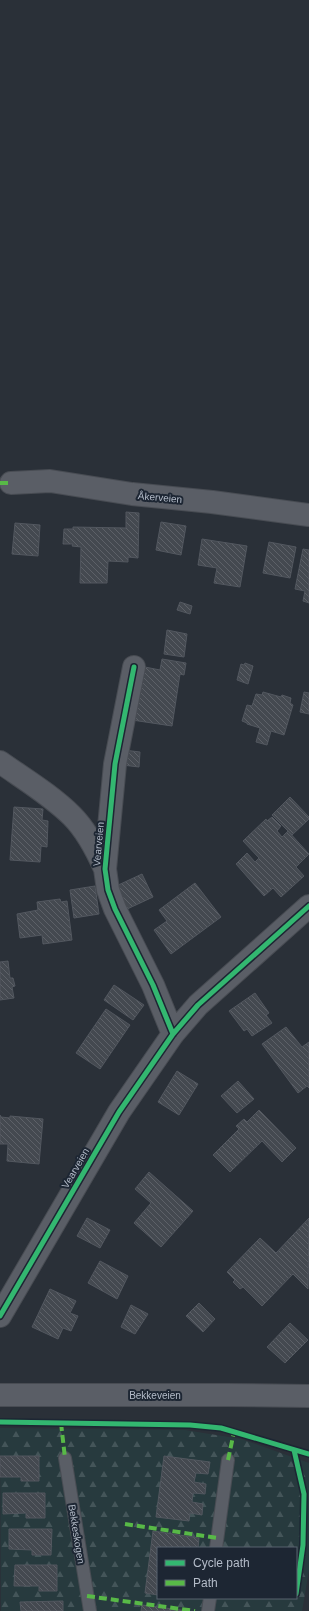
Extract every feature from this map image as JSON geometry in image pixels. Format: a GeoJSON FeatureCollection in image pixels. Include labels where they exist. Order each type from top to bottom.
{"type":"FeatureCollection","features":[{"type":"Feature","properties":{"kind":"street","name":"Åkerveien"},"geometry":{"type":"LineString","coordinates":[[11,483],[50,481],[132,494],[212,502],[309,516]]}},
{"type":"Feature","properties":{"kind":"street","name":"Vearveien"},"geometry":{"type":"LineString","coordinates":[[134,667],[115,764],[105,869],[108,890],[153,985],[173,1034]]}},
{"type":"Feature","properties":{"kind":"street","name":"Vearveien"},"geometry":{"type":"LineString","coordinates":[[0,762],[62,807],[74,818],[89,840],[105,869]]}},
{"type":"Feature","properties":{"kind":"street","name":"Vearveien"},"geometry":{"type":"LineString","coordinates":[[0,1316],[118,1112],[173,1034],[198,1005],[309,906]]}},
{"type":"Feature","properties":{"kind":"street","name":"Bekkeveien"},"geometry":{"type":"LineString","coordinates":[[0,1395],[309,1396]]}},
{"type":"Feature","properties":{"kind":"lane","name":"Bekkeskogen"},"geometry":{"type":"LineString","coordinates":[[65,1458],[90,1611]]}},
{"type":"Feature","properties":{"kind":"lane"},"geometry":{"type":"LineString","coordinates":[[216,1547],[228,1460]]}},
{"type":"Feature","properties":{"kind":"lane"},"geometry":{"type":"LineString","coordinates":[[208,1611],[210,1599]]}},
{"type":"Feature","properties":{"kind":"green space"},"geometry":{"type":"Polygon","coordinates":[[[0,1428],[185,1430],[241,1439],[309,1463],[309,1570],[302,1611],[1,1611],[0,1428]]]}},
{"type":"Feature","properties":{"kind":"building"},"geometry":{"type":"Polygon","coordinates":[[[126,512],[139,513],[138,558],[128,557],[128,562],[108,561],[107,583],[80,583],[81,547],[72,546],[73,544],[63,544],[64,529],[73,529],[73,527],[126,528],[126,512]]]}},
{"type":"Feature","properties":{"kind":"building"},"geometry":{"type":"Polygon","coordinates":[[[161,522],[186,526],[181,555],[156,550],[161,522]]]}},
{"type":"Feature","properties":{"kind":"building"},"geometry":{"type":"Polygon","coordinates":[[[15,523],[40,525],[38,556],[12,554],[15,523]]]}},
{"type":"Feature","properties":{"kind":"building"},"geometry":{"type":"Polygon","coordinates":[[[202,539],[247,546],[240,587],[214,583],[217,568],[198,565],[202,539]]]}},
{"type":"Feature","properties":{"kind":"building"},"geometry":{"type":"Polygon","coordinates":[[[269,542],[296,547],[290,578],[263,573],[269,542]]]}},
{"type":"Feature","properties":{"kind":"building"},"geometry":{"type":"Polygon","coordinates":[[[303,549],[309,550],[309,603],[303,601],[305,591],[295,589],[303,549]]]}},
{"type":"Feature","properties":{"kind":"building"},"geometry":{"type":"Polygon","coordinates":[[[180,602],[192,606],[190,614],[177,610],[180,602]]]}},
{"type":"Feature","properties":{"kind":"building"},"geometry":{"type":"Polygon","coordinates":[[[167,630],[187,634],[184,657],[164,654],[167,630]]]}},
{"type":"Feature","properties":{"kind":"building"},"geometry":{"type":"Polygon","coordinates":[[[162,659],[186,663],[184,675],[180,674],[172,726],[132,720],[140,666],[160,670],[162,659]]]}},
{"type":"Feature","properties":{"kind":"building"},"geometry":{"type":"Polygon","coordinates":[[[245,663],[253,666],[248,684],[237,680],[241,664],[244,665],[245,663]]]}},
{"type":"Feature","properties":{"kind":"building"},"geometry":{"type":"Polygon","coordinates":[[[263,692],[291,698],[290,703],[293,705],[284,735],[271,731],[267,745],[256,742],[260,728],[242,721],[247,705],[252,706],[256,694],[262,695],[263,692]]]}},
{"type":"Feature","properties":{"kind":"building"},"geometry":{"type":"Polygon","coordinates":[[[304,692],[309,693],[309,714],[300,712],[304,692]]]}},
{"type":"Feature","properties":{"kind":"building"},"geometry":{"type":"Polygon","coordinates":[[[124,750],[140,752],[139,767],[122,765],[124,750]]]}},
{"type":"Feature","properties":{"kind":"building"},"geometry":{"type":"Polygon","coordinates":[[[290,797],[309,817],[309,819],[292,835],[272,815],[290,797]]]}},
{"type":"Feature","properties":{"kind":"building"},"geometry":{"type":"Polygon","coordinates":[[[14,807],[43,809],[42,820],[48,821],[47,847],[41,846],[40,862],[10,860],[14,807]]]}},
{"type":"Feature","properties":{"kind":"building"},"geometry":{"type":"Polygon","coordinates":[[[272,817],[281,826],[277,831],[282,837],[288,831],[309,854],[296,867],[304,876],[281,897],[273,888],[264,896],[236,864],[247,853],[255,862],[259,858],[243,841],[266,819],[267,821],[272,817]]]}},
{"type":"Feature","properties":{"kind":"building"},"geometry":{"type":"Polygon","coordinates":[[[142,874],[153,897],[125,910],[114,887],[142,874]]]}},
{"type":"Feature","properties":{"kind":"building"},"geometry":{"type":"Polygon","coordinates":[[[195,883],[221,917],[171,954],[154,930],[167,921],[159,910],[195,883]]]}},
{"type":"Feature","properties":{"kind":"building"},"geometry":{"type":"Polygon","coordinates":[[[95,886],[99,914],[74,918],[70,890],[95,886]]]}},
{"type":"Feature","properties":{"kind":"building"},"geometry":{"type":"Polygon","coordinates":[[[60,899],[61,902],[67,901],[72,940],[43,944],[42,935],[20,938],[17,914],[38,910],[37,902],[60,899]]]}},
{"type":"Feature","properties":{"kind":"building"},"geometry":{"type":"Polygon","coordinates":[[[8,961],[10,978],[13,978],[15,986],[12,987],[14,998],[0,1000],[0,962],[8,961]]]}},
{"type":"Feature","properties":{"kind":"building"},"geometry":{"type":"Polygon","coordinates":[[[114,985],[144,1005],[133,1020],[104,1000],[114,985]]]}},
{"type":"Feature","properties":{"kind":"building"},"geometry":{"type":"Polygon","coordinates":[[[255,993],[269,1013],[266,1015],[272,1023],[252,1036],[247,1029],[244,1031],[229,1011],[255,993]]]}},
{"type":"Feature","properties":{"kind":"building"},"geometry":{"type":"Polygon","coordinates":[[[106,1009],[130,1025],[100,1069],[76,1053],[106,1009]]]}},
{"type":"Feature","properties":{"kind":"building"},"geometry":{"type":"Polygon","coordinates":[[[286,1027],[302,1047],[309,1042],[309,1088],[307,1086],[298,1093],[262,1044],[286,1027]]]}},
{"type":"Feature","properties":{"kind":"building"},"geometry":{"type":"Polygon","coordinates":[[[177,1071],[198,1084],[179,1115],[158,1102],[177,1071]]]}},
{"type":"Feature","properties":{"kind":"building"},"geometry":{"type":"Polygon","coordinates":[[[238,1081],[254,1099],[237,1113],[221,1096],[238,1081]]]}},
{"type":"Feature","properties":{"kind":"building"},"geometry":{"type":"Polygon","coordinates":[[[259,1110],[296,1148],[282,1162],[262,1141],[230,1172],[213,1155],[239,1129],[236,1126],[244,1119],[247,1122],[259,1110]]]}},
{"type":"Feature","properties":{"kind":"building"},"geometry":{"type":"Polygon","coordinates":[[[0,1115],[1,1117],[10,1118],[10,1116],[43,1119],[39,1164],[7,1161],[8,1144],[0,1144],[0,1115]]]}},
{"type":"Feature","properties":{"kind":"building"},"geometry":{"type":"Polygon","coordinates":[[[149,1172],[193,1211],[161,1247],[134,1223],[151,1203],[135,1189],[149,1172]]]}},
{"type":"Feature","properties":{"kind":"building"},"geometry":{"type":"Polygon","coordinates":[[[87,1218],[110,1230],[100,1248],[77,1236],[87,1218]]]}},
{"type":"Feature","properties":{"kind":"building"},"geometry":{"type":"Polygon","coordinates":[[[309,1218],[308,1289],[293,1274],[262,1306],[243,1287],[240,1289],[233,1282],[235,1280],[227,1272],[260,1238],[276,1253],[309,1218]]]}},
{"type":"Feature","properties":{"kind":"building"},"geometry":{"type":"Polygon","coordinates":[[[100,1261],[128,1276],[117,1299],[88,1283],[100,1261]]]}},
{"type":"Feature","properties":{"kind":"building"},"geometry":{"type":"Polygon","coordinates":[[[50,1289],[76,1301],[70,1313],[78,1316],[71,1331],[63,1328],[58,1339],[32,1327],[50,1289]]]}},
{"type":"Feature","properties":{"kind":"building"},"geometry":{"type":"Polygon","coordinates":[[[199,1303],[215,1319],[203,1332],[186,1316],[199,1303]]]}},
{"type":"Feature","properties":{"kind":"building"},"geometry":{"type":"Polygon","coordinates":[[[131,1305],[148,1314],[135,1334],[121,1327],[131,1305]]]}},
{"type":"Feature","properties":{"kind":"building"},"geometry":{"type":"Polygon","coordinates":[[[290,1323],[308,1340],[285,1363],[267,1347],[290,1323]]]}},
{"type":"Feature","properties":{"kind":"building"},"geometry":{"type":"Polygon","coordinates":[[[0,1456],[39,1456],[39,1481],[21,1481],[21,1477],[0,1477],[0,1456]]]}},
{"type":"Feature","properties":{"kind":"building"},"geometry":{"type":"Polygon","coordinates":[[[164,1456],[210,1462],[208,1474],[196,1473],[194,1482],[206,1484],[205,1494],[193,1493],[192,1502],[203,1504],[202,1515],[190,1513],[189,1521],[156,1517],[164,1456]]]}},
{"type":"Feature","properties":{"kind":"building"},"geometry":{"type":"Polygon","coordinates":[[[3,1493],[45,1493],[45,1518],[26,1518],[26,1513],[3,1514],[3,1493]]]}},
{"type":"Feature","properties":{"kind":"building"},"geometry":{"type":"Polygon","coordinates":[[[9,1529],[52,1529],[51,1555],[32,1555],[32,1550],[9,1549],[9,1529]]]}},
{"type":"Feature","properties":{"kind":"building"},"geometry":{"type":"Polygon","coordinates":[[[153,1531],[199,1538],[198,1547],[157,1547],[157,1595],[145,1593],[153,1531]]]}},
{"type":"Feature","properties":{"kind":"building"},"geometry":{"type":"Polygon","coordinates":[[[15,1565],[57,1565],[57,1591],[39,1591],[39,1586],[14,1586],[15,1565]]]}},
{"type":"Feature","properties":{"kind":"building"},"geometry":{"type":"Polygon","coordinates":[[[63,1601],[63,1611],[21,1611],[20,1602],[63,1601]]]}},
{"type":"Feature","properties":{"kind":"building"},"geometry":{"type":"Polygon","coordinates":[[[142,1605],[188,1611],[141,1611],[142,1605]]]}},
{"type":"Feature","properties":{"kind":"marked path"},"geometry":{"type":"LineString","coordinates":[[0,483],[11,483]]}},
{"type":"Feature","properties":{"kind":"marked path"},"geometry":{"type":"LineString","coordinates":[[61,1423],[65,1458]]}},
{"type":"Feature","properties":{"kind":"marked path"},"geometry":{"type":"LineString","coordinates":[[228,1460],[234,1432]]}},
{"type":"Feature","properties":{"kind":"marked path"},"geometry":{"type":"LineString","coordinates":[[125,1524],[218,1538]]}},
{"type":"Feature","properties":{"kind":"marked path"},"geometry":{"type":"LineString","coordinates":[[87,1596],[195,1611]]}},
{"type":"Feature","properties":{"kind":"cycle path"},"geometry":{"type":"LineString","coordinates":[[134,667],[115,764],[105,869],[108,890],[115,909],[153,985],[173,1034]]}},
{"type":"Feature","properties":{"kind":"cycle path"},"geometry":{"type":"LineString","coordinates":[[0,1316],[119,1112],[173,1034],[198,1005],[309,906]]}},
{"type":"Feature","properties":{"kind":"cycle path"},"geometry":{"type":"LineString","coordinates":[[0,1422],[190,1425],[221,1428],[309,1454]]}},
{"type":"Feature","properties":{"kind":"cycle path"},"geometry":{"type":"LineString","coordinates":[[294,1450],[304,1494],[303,1545],[297,1587]]}}]}
